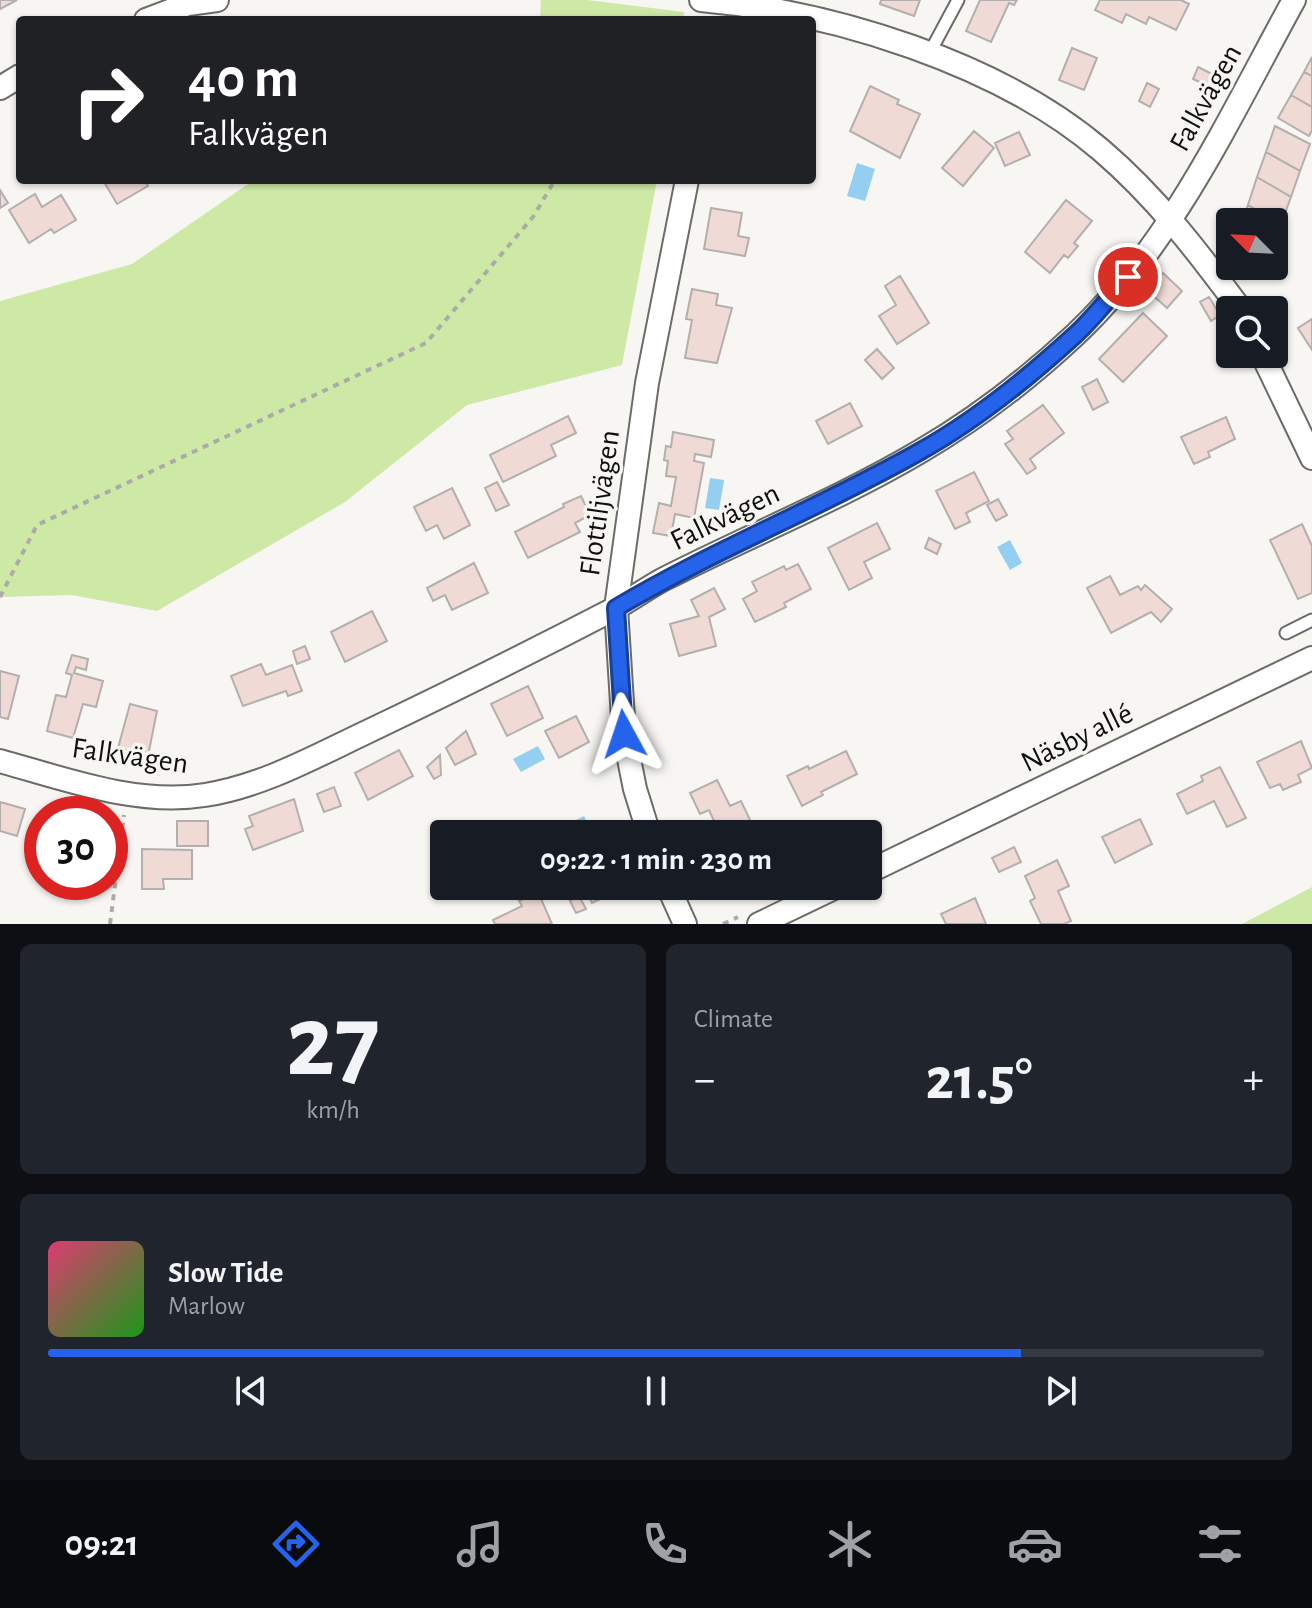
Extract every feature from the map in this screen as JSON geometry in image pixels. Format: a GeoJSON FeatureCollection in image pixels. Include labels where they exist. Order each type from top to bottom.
{"type":"FeatureCollection","features":[{"type":"Feature","properties":{"kind":"street"},"geometry":{"type":"LineString","coordinates":[[156,16],[188,4],[217,0]]}},
{"type":"Feature","properties":{"kind":"street"},"geometry":{"type":"LineString","coordinates":[[701,0],[803,16]]}},
{"type":"Feature","properties":{"kind":"street","name":"Falkvägen"},"geometry":{"type":"LineString","coordinates":[[0,761],[81,783],[160,797],[200,796],[242,788],[420,707],[616,608],[661,581],[759,535],[921,451],[998,399],[1076,334],[1128,277],[1173,220],[1294,0]]}},
{"type":"Feature","properties":{"kind":"street"},"geometry":{"type":"LineString","coordinates":[[816,18],[968,69],[1044,109],[1100,149],[1173,220],[1230,296]]}},
{"type":"Feature","properties":{"kind":"street","name":"Flottiljvägen"},"geometry":{"type":"LineString","coordinates":[[645,820],[624,734],[616,608],[647,383],[686,184]]}},
{"type":"Feature","properties":{"kind":"street"},"geometry":{"type":"LineString","coordinates":[[1269,368],[1312,458]]}},
{"type":"Feature","properties":{"kind":"street","name":"Näsby allé"},"geometry":{"type":"LineString","coordinates":[[882,865],[1312,658]]}},
{"type":"Feature","properties":{"kind":"street"},"geometry":{"type":"LineString","coordinates":[[674,900],[685,924]]}},
{"type":"Feature","properties":{"kind":"street"},"geometry":{"type":"LineString","coordinates":[[759,924],[809,900]]}},
{"type":"Feature","properties":{"kind":"lane"},"geometry":{"type":"LineString","coordinates":[[929,54],[958,0]]}},
{"type":"Feature","properties":{"kind":"lane"},"geometry":{"type":"LineString","coordinates":[[1286,633],[1312,620]]}},
{"type":"Feature","properties":{"kind":"path"},"geometry":{"type":"LineString","coordinates":[[0,597],[37,525],[426,343],[533,217],[553,184]]}},
{"type":"Feature","properties":{"kind":"path"},"geometry":{"type":"LineString","coordinates":[[110,924],[126,792]]}},
{"type":"Feature","properties":{"kind":"green space"},"geometry":{"type":"Polygon","coordinates":[[[541,0],[587,0],[684,12],[684,16],[540,16],[541,0]]]}},
{"type":"Feature","properties":{"kind":"green space"},"geometry":{"type":"Polygon","coordinates":[[[248,184],[656,184],[622,365],[467,405],[345,502],[157,611],[72,595],[0,597],[0,301],[132,264],[248,184]]]}},
{"type":"Feature","properties":{"kind":"green space"},"geometry":{"type":"Polygon","coordinates":[[[1312,887],[1312,924],[1242,924],[1312,887]]]}},
{"type":"Feature","properties":{"kind":"water"},"geometry":{"type":"Polygon","coordinates":[[[857,163],[875,169],[865,201],[847,196],[857,163]]]}},
{"type":"Feature","properties":{"kind":"water"},"geometry":{"type":"Polygon","coordinates":[[[710,478],[724,480],[719,510],[705,508],[710,478]]]}},
{"type":"Feature","properties":{"kind":"water"},"geometry":{"type":"Polygon","coordinates":[[[1010,540],[1022,563],[1010,570],[997,547],[1010,540]]]}},
{"type":"Feature","properties":{"kind":"water"},"geometry":{"type":"Polygon","coordinates":[[[538,746],[545,759],[521,772],[513,759],[538,746]]]}},
{"type":"Feature","properties":{"kind":"building"},"geometry":{"type":"Polygon","coordinates":[[[0,0],[17,0],[0,9],[0,0]]]}},
{"type":"Feature","properties":{"kind":"building"},"geometry":{"type":"Polygon","coordinates":[[[881,0],[920,0],[914,16],[880,4],[881,0]]]}},
{"type":"Feature","properties":{"kind":"building"},"geometry":{"type":"Polygon","coordinates":[[[980,0],[1017,0],[1014,5],[1009,3],[991,42],[966,31],[980,0]]]}},
{"type":"Feature","properties":{"kind":"building"},"geometry":{"type":"Polygon","coordinates":[[[1100,0],[1181,0],[1189,4],[1176,30],[1149,17],[1146,24],[1126,14],[1122,23],[1095,10],[1100,0]]]}},
{"type":"Feature","properties":{"kind":"building"},"geometry":{"type":"Polygon","coordinates":[[[1072,48],[1097,58],[1084,90],[1059,80],[1072,48]]]}},
{"type":"Feature","properties":{"kind":"building"},"geometry":{"type":"Polygon","coordinates":[[[1312,57],[1312,76],[1304,72],[1312,57]]]}},
{"type":"Feature","properties":{"kind":"building"},"geometry":{"type":"Polygon","coordinates":[[[1198,67],[1218,77],[1212,88],[1193,79],[1198,67]]]}},
{"type":"Feature","properties":{"kind":"building"},"geometry":{"type":"Polygon","coordinates":[[[1304,72],[1312,76],[1312,107],[1291,95],[1304,72]]]}},
{"type":"Feature","properties":{"kind":"building"},"geometry":{"type":"Polygon","coordinates":[[[1147,83],[1159,89],[1150,107],[1139,101],[1147,83]]]}},
{"type":"Feature","properties":{"kind":"building"},"geometry":{"type":"Polygon","coordinates":[[[870,86],[899,100],[897,104],[920,114],[900,158],[850,131],[870,86]]]}},
{"type":"Feature","properties":{"kind":"building"},"geometry":{"type":"Polygon","coordinates":[[[1291,95],[1312,107],[1309,136],[1278,118],[1291,95]]]}},
{"type":"Feature","properties":{"kind":"building"},"geometry":{"type":"Polygon","coordinates":[[[1275,126],[1310,144],[1300,171],[1266,152],[1275,126]]]}},
{"type":"Feature","properties":{"kind":"building"},"geometry":{"type":"Polygon","coordinates":[[[974,131],[994,148],[963,186],[942,168],[974,131]]]}},
{"type":"Feature","properties":{"kind":"building"},"geometry":{"type":"Polygon","coordinates":[[[1019,132],[1030,155],[1005,166],[995,143],[1019,132]]]}},
{"type":"Feature","properties":{"kind":"building"},"geometry":{"type":"Polygon","coordinates":[[[1266,152],[1300,171],[1291,197],[1257,177],[1266,152]]]}},
{"type":"Feature","properties":{"kind":"building"},"geometry":{"type":"Polygon","coordinates":[[[1257,177],[1291,197],[1287,208],[1253,208],[1248,205],[1257,177]]]}},
{"type":"Feature","properties":{"kind":"building"},"geometry":{"type":"Polygon","coordinates":[[[105,184],[148,186],[117,204],[105,184]]]}},
{"type":"Feature","properties":{"kind":"building"},"geometry":{"type":"Polygon","coordinates":[[[0,190],[8,203],[0,208],[0,190]]]}},
{"type":"Feature","properties":{"kind":"building"},"geometry":{"type":"Polygon","coordinates":[[[35,194],[42,207],[61,195],[76,220],[54,233],[51,229],[29,243],[9,210],[35,194]]]}},
{"type":"Feature","properties":{"kind":"building"},"geometry":{"type":"Polygon","coordinates":[[[1066,200],[1092,221],[1074,243],[1078,246],[1068,258],[1064,255],[1050,273],[1025,252],[1066,200]]]}},
{"type":"Feature","properties":{"kind":"building"},"geometry":{"type":"Polygon","coordinates":[[[711,208],[742,213],[738,236],[749,238],[745,256],[704,249],[711,208]]]}},
{"type":"Feature","properties":{"kind":"building"},"geometry":{"type":"Polygon","coordinates":[[[1163,273],[1182,291],[1167,308],[1147,290],[1163,273]]]}},
{"type":"Feature","properties":{"kind":"building"},"geometry":{"type":"Polygon","coordinates":[[[900,276],[929,323],[897,344],[879,316],[896,305],[885,286],[900,276]]]}},
{"type":"Feature","properties":{"kind":"building"},"geometry":{"type":"Polygon","coordinates":[[[692,289],[718,294],[716,305],[732,308],[717,363],[685,358],[692,320],[686,319],[692,289]]]}},
{"type":"Feature","properties":{"kind":"building"},"geometry":{"type":"Polygon","coordinates":[[[1209,297],[1216,308],[1216,318],[1211,321],[1200,302],[1209,297]]]}},
{"type":"Feature","properties":{"kind":"building"},"geometry":{"type":"Polygon","coordinates":[[[1143,313],[1167,336],[1123,382],[1099,359],[1143,313]]]}},
{"type":"Feature","properties":{"kind":"building"},"geometry":{"type":"Polygon","coordinates":[[[1312,319],[1312,350],[1298,328],[1312,319]]]}},
{"type":"Feature","properties":{"kind":"building"},"geometry":{"type":"Polygon","coordinates":[[[877,349],[894,368],[882,379],[865,360],[877,349]]]}},
{"type":"Feature","properties":{"kind":"building"},"geometry":{"type":"Polygon","coordinates":[[[1097,379],[1108,402],[1093,410],[1082,387],[1097,379]]]}},
{"type":"Feature","properties":{"kind":"building"},"geometry":{"type":"Polygon","coordinates":[[[850,403],[862,426],[828,444],[816,421],[850,403]]]}},
{"type":"Feature","properties":{"kind":"building"},"geometry":{"type":"Polygon","coordinates":[[[1043,405],[1064,433],[1030,459],[1036,468],[1027,474],[1005,444],[1013,439],[1007,431],[1043,405]]]}},
{"type":"Feature","properties":{"kind":"building"},"geometry":{"type":"Polygon","coordinates":[[[568,416],[576,433],[551,445],[556,456],[503,482],[490,455],[568,416]]]}},
{"type":"Feature","properties":{"kind":"building"},"geometry":{"type":"Polygon","coordinates":[[[1226,417],[1235,439],[1208,452],[1210,457],[1194,464],[1181,437],[1226,417]]]}},
{"type":"Feature","properties":{"kind":"building"},"geometry":{"type":"Polygon","coordinates":[[[673,432],[714,440],[711,457],[695,454],[694,461],[704,463],[694,518],[675,514],[671,536],[653,533],[659,503],[671,506],[676,477],[666,476],[668,461],[664,460],[666,446],[671,447],[673,432]]]}},
{"type":"Feature","properties":{"kind":"building"},"geometry":{"type":"Polygon","coordinates":[[[974,472],[989,501],[966,513],[970,522],[955,529],[936,491],[974,472]]]}},
{"type":"Feature","properties":{"kind":"building"},"geometry":{"type":"Polygon","coordinates":[[[497,482],[509,505],[496,511],[485,488],[497,482]]]}},
{"type":"Feature","properties":{"kind":"building"},"geometry":{"type":"Polygon","coordinates":[[[452,488],[470,525],[444,539],[437,525],[426,531],[414,507],[452,488]]]}},
{"type":"Feature","properties":{"kind":"building"},"geometry":{"type":"Polygon","coordinates":[[[581,496],[590,515],[575,523],[580,532],[528,558],[515,532],[581,496]]]}},
{"type":"Feature","properties":{"kind":"building"},"geometry":{"type":"Polygon","coordinates":[[[998,499],[1007,515],[996,521],[987,505],[998,499]]]}},
{"type":"Feature","properties":{"kind":"building"},"geometry":{"type":"Polygon","coordinates":[[[877,523],[890,549],[864,562],[872,578],[849,590],[828,548],[877,523]]]}},
{"type":"Feature","properties":{"kind":"building"},"geometry":{"type":"Polygon","coordinates":[[[1302,524],[1312,546],[1312,593],[1298,599],[1270,540],[1302,524]]]}},
{"type":"Feature","properties":{"kind":"building"},"geometry":{"type":"Polygon","coordinates":[[[929,538],[941,544],[937,554],[925,548],[929,538]]]}},
{"type":"Feature","properties":{"kind":"building"},"geometry":{"type":"Polygon","coordinates":[[[474,563],[488,593],[452,610],[445,595],[433,601],[427,588],[474,563]]]}},
{"type":"Feature","properties":{"kind":"building"},"geometry":{"type":"Polygon","coordinates":[[[798,564],[811,589],[784,603],[786,607],[755,622],[743,599],[757,591],[752,582],[784,566],[786,570],[798,564]]]}},
{"type":"Feature","properties":{"kind":"building"},"geometry":{"type":"Polygon","coordinates":[[[1110,576],[1120,595],[1138,586],[1141,590],[1145,585],[1172,609],[1161,622],[1151,612],[1111,633],[1087,588],[1110,576]]]}},
{"type":"Feature","properties":{"kind":"building"},"geometry":{"type":"Polygon","coordinates":[[[714,588],[725,609],[709,617],[716,646],[679,656],[670,624],[699,616],[691,600],[714,588]]]}},
{"type":"Feature","properties":{"kind":"building"},"geometry":{"type":"Polygon","coordinates":[[[372,611],[387,641],[345,662],[331,632],[372,611]]]}},
{"type":"Feature","properties":{"kind":"building"},"geometry":{"type":"Polygon","coordinates":[[[305,646],[310,659],[297,664],[293,651],[305,646]]]}},
{"type":"Feature","properties":{"kind":"building"},"geometry":{"type":"Polygon","coordinates":[[[72,655],[88,659],[86,670],[76,667],[74,673],[103,681],[96,707],[83,704],[73,738],[47,731],[56,695],[66,697],[72,675],[66,673],[72,655]]]}},
{"type":"Feature","properties":{"kind":"building"},"geometry":{"type":"Polygon","coordinates":[[[261,664],[266,675],[292,665],[302,691],[288,696],[286,691],[243,706],[231,676],[261,664]]]}},
{"type":"Feature","properties":{"kind":"building"},"geometry":{"type":"Polygon","coordinates":[[[0,671],[19,676],[8,719],[0,717],[0,671]]]}},
{"type":"Feature","properties":{"kind":"building"},"geometry":{"type":"Polygon","coordinates":[[[528,686],[543,718],[507,736],[491,704],[528,686]]]}},
{"type":"Feature","properties":{"kind":"building"},"geometry":{"type":"Polygon","coordinates":[[[130,704],[157,711],[148,756],[118,748],[130,704]]]}},
{"type":"Feature","properties":{"kind":"building"},"geometry":{"type":"Polygon","coordinates":[[[576,716],[589,742],[559,758],[545,731],[576,716]]]}},
{"type":"Feature","properties":{"kind":"building"},"geometry":{"type":"Polygon","coordinates":[[[466,731],[476,754],[455,765],[446,748],[466,731]]]}},
{"type":"Feature","properties":{"kind":"building"},"geometry":{"type":"Polygon","coordinates":[[[1301,741],[1312,768],[1298,775],[1301,782],[1283,790],[1280,784],[1270,788],[1257,762],[1301,741]]]}},
{"type":"Feature","properties":{"kind":"building"},"geometry":{"type":"Polygon","coordinates":[[[399,750],[413,776],[368,800],[355,773],[399,750]]]}},
{"type":"Feature","properties":{"kind":"building"},"geometry":{"type":"Polygon","coordinates":[[[846,751],[857,774],[821,792],[823,795],[802,806],[787,776],[846,751]]]}},
{"type":"Feature","properties":{"kind":"building"},"geometry":{"type":"Polygon","coordinates":[[[440,755],[441,775],[434,779],[427,767],[440,755]]]}},
{"type":"Feature","properties":{"kind":"building"},"geometry":{"type":"Polygon","coordinates":[[[1220,767],[1246,818],[1227,827],[1214,801],[1187,814],[1177,794],[1203,781],[1201,776],[1220,767]]]}},
{"type":"Feature","properties":{"kind":"building"},"geometry":{"type":"Polygon","coordinates":[[[717,780],[730,806],[741,801],[750,820],[714,820],[709,810],[700,814],[690,793],[717,780]]]}},
{"type":"Feature","properties":{"kind":"building"},"geometry":{"type":"Polygon","coordinates":[[[334,787],[341,806],[324,812],[317,794],[334,787]]]}},
{"type":"Feature","properties":{"kind":"building"},"geometry":{"type":"Polygon","coordinates":[[[294,799],[303,831],[253,850],[245,829],[253,826],[249,816],[294,799]]]}},
{"type":"Feature","properties":{"kind":"building"},"geometry":{"type":"Polygon","coordinates":[[[0,802],[24,809],[17,836],[0,831],[0,802]]]}},
{"type":"Feature","properties":{"kind":"building"},"geometry":{"type":"Polygon","coordinates":[[[1140,819],[1152,844],[1115,863],[1102,837],[1140,819]]]}},
{"type":"Feature","properties":{"kind":"building"},"geometry":{"type":"Polygon","coordinates":[[[177,821],[208,821],[208,846],[177,846],[177,821]]]}},
{"type":"Feature","properties":{"kind":"building"},"geometry":{"type":"Polygon","coordinates":[[[1014,847],[1021,862],[999,872],[992,858],[1014,847]]]}},
{"type":"Feature","properties":{"kind":"building"},"geometry":{"type":"Polygon","coordinates":[[[142,849],[192,850],[192,879],[163,879],[164,889],[142,889],[142,849]]]}},
{"type":"Feature","properties":{"kind":"building"},"geometry":{"type":"Polygon","coordinates":[[[1057,860],[1069,886],[1058,891],[1071,921],[1041,924],[1030,901],[1035,898],[1025,876],[1057,860]]]}},
{"type":"Feature","properties":{"kind":"building"},"geometry":{"type":"Polygon","coordinates":[[[975,898],[986,924],[946,924],[941,914],[975,898]]]}},
{"type":"Feature","properties":{"kind":"building"},"geometry":{"type":"Polygon","coordinates":[[[542,900],[552,924],[495,924],[493,920],[522,906],[519,901],[542,900]]]}},
{"type":"Feature","properties":{"kind":"building"},"geometry":{"type":"Polygon","coordinates":[[[581,900],[586,909],[576,913],[570,901],[581,900]]]}},
{"type":"Feature","properties":{"kind":"route"},"geometry":{"type":"LineString","coordinates":[[624,734],[616,608],[661,581],[759,535],[921,451],[998,399],[1076,334],[1128,277]]}}]}
